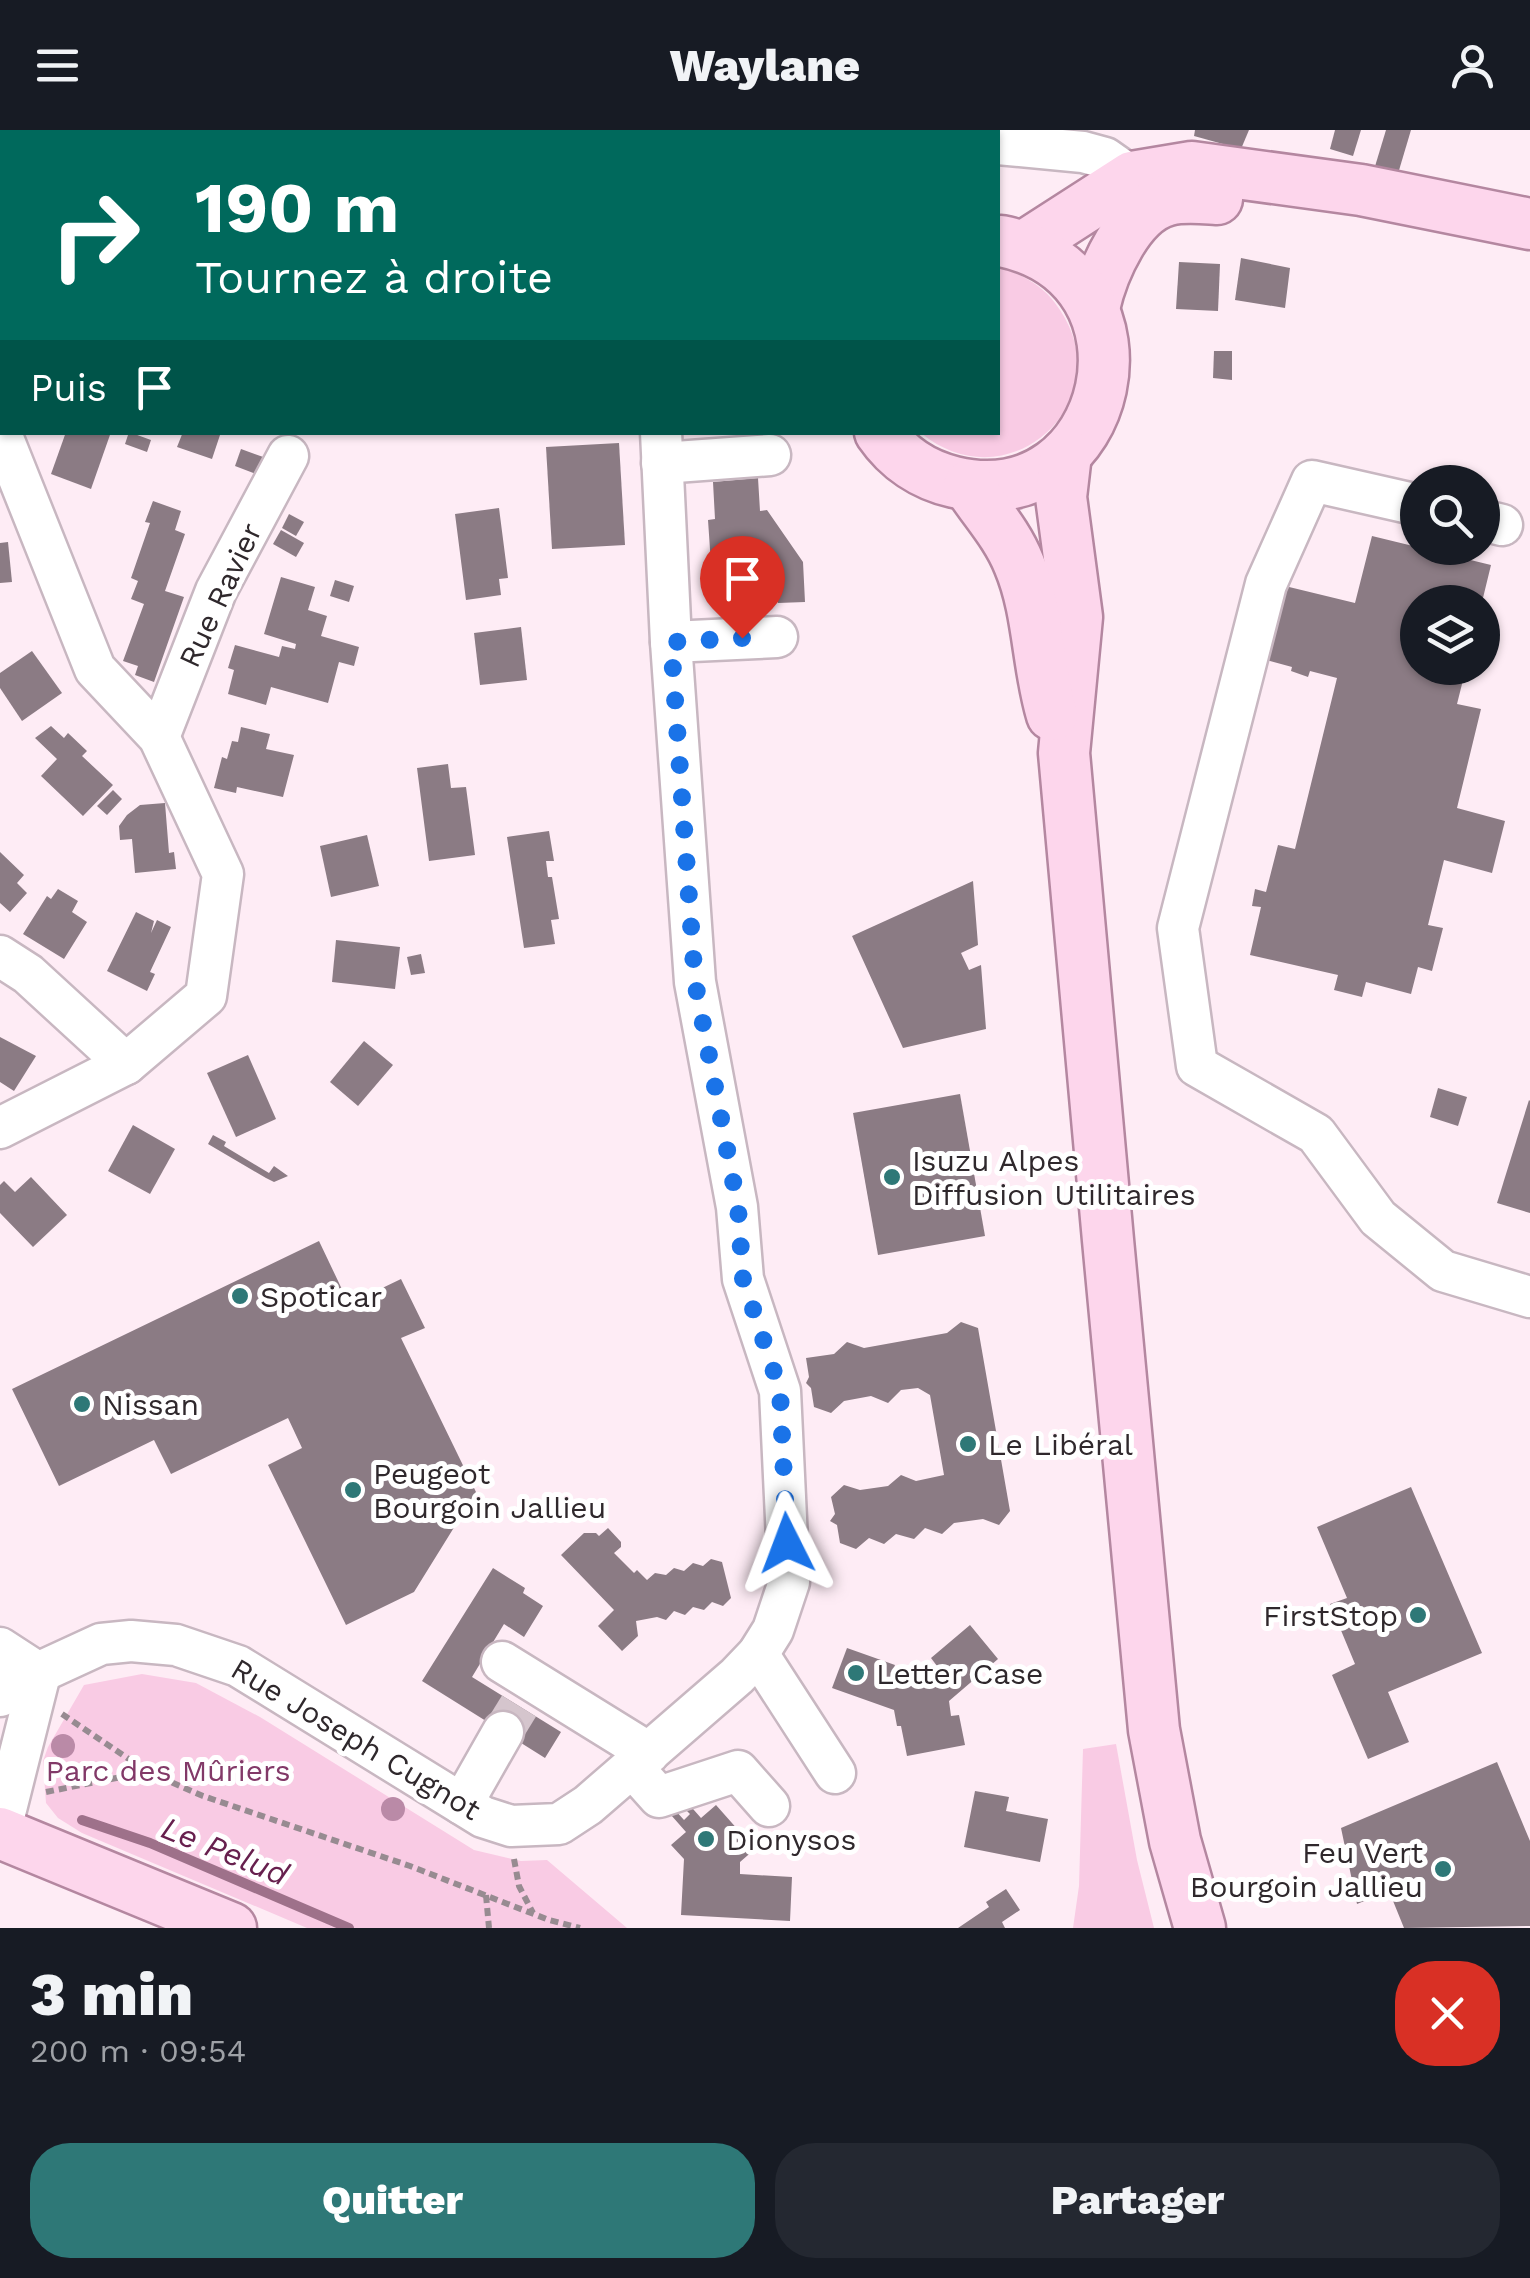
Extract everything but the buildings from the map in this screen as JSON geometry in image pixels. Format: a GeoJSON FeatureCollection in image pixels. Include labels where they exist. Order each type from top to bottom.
{"type":"FeatureCollection","features":[{"type":"Feature","properties":{"kind":"main road"},"geometry":{"type":"LineString","coordinates":[[1011,243],[1085,208],[1132,177],[1192,167],[1440,203],[1530,224]]}},
{"type":"Feature","properties":{"kind":"main road"},"geometry":{"type":"LineString","coordinates":[[1094,308],[1111,256],[1125,235],[1166,200],[1194,198],[1280,207],[1434,233],[1530,255]]}},
{"type":"Feature","properties":{"kind":"main road"},"geometry":{"type":"LineString","coordinates":[[883,435],[906,461],[936,478],[969,486],[1004,485],[1038,474],[1066,454],[1087,430],[1100,401],[1106,370],[1104,338],[1094,308],[1076,282],[1053,260],[1011,243]]}},
{"type":"Feature","properties":{"kind":"main road"},"geometry":{"type":"LineString","coordinates":[[1066,454],[1061,497],[1074,576],[1076,617],[1064,753],[1154,1730],[1175,1841],[1200,1928]]}},
{"type":"Feature","properties":{"kind":"main road"},"geometry":{"type":"LineString","coordinates":[[969,486],[1006,535],[1021,567],[1044,687],[1064,753]]}},
{"type":"Feature","properties":{"kind":"main road"},"geometry":{"type":"LineString","coordinates":[[0,1833],[231,1928]]}},
{"type":"Feature","properties":{"kind":"street"},"geometry":{"type":"LineString","coordinates":[[1000,144],[1105,158],[1132,177]]}},
{"type":"Feature","properties":{"kind":"street"},"geometry":{"type":"LineString","coordinates":[[1058,150],[1082,178],[1085,208]]}},
{"type":"Feature","properties":{"kind":"street"},"geometry":{"type":"LineString","coordinates":[[0,1128],[126,1064],[206,996],[222,874],[159,737],[95,669],[2,435]]}},
{"type":"Feature","properties":{"kind":"street"},"geometry":{"type":"LineString","coordinates":[[662,448],[770,455]]}},
{"type":"Feature","properties":{"kind":"street","name":"Rue Joseph Cugnot"},"geometry":{"type":"LineString","coordinates":[[0,1696],[14,1684],[102,1644],[131,1640],[176,1645],[238,1666],[483,1816],[536,1827],[559,1824],[588,1806],[758,1654],[773,1630],[789,1582],[780,1390],[743,1279],[738,1207],[695,982],[662,448]]}},
{"type":"Feature","properties":{"kind":"street","name":"Rue Ravier"},"geometry":{"type":"LineString","coordinates":[[159,737],[216,591],[288,456]]}},
{"type":"Feature","properties":{"kind":"street"},"geometry":{"type":"LineString","coordinates":[[1400,501],[1312,480],[1266,584],[1178,928],[1197,1066],[1316,1134],[1378,1218],[1443,1271],[1530,1297]]}},
{"type":"Feature","properties":{"kind":"street"},"geometry":{"type":"LineString","coordinates":[[671,642],[777,637]]}},
{"type":"Feature","properties":{"kind":"street"},"geometry":{"type":"LineString","coordinates":[[0,956],[28,974],[126,1064]]}},
{"type":"Feature","properties":{"kind":"street"},"geometry":{"type":"LineString","coordinates":[[0,1648],[40,1674],[0,1833]]}},
{"type":"Feature","properties":{"kind":"street"},"geometry":{"type":"LineString","coordinates":[[758,1654],[835,1773]]}},
{"type":"Feature","properties":{"kind":"street"},"geometry":{"type":"LineString","coordinates":[[502,1662],[520,1707],[641,1760],[659,1797],[738,1771],[769,1806]]}},
{"type":"Feature","properties":{"kind":"street"},"geometry":{"type":"LineString","coordinates":[[462,1804],[520,1707]]}},
{"type":"Feature","properties":{"kind":"path"},"geometry":{"type":"LineString","coordinates":[[57,1711],[148,1772],[204,1796],[580,1928]]}},
{"type":"Feature","properties":{"kind":"path"},"geometry":{"type":"LineString","coordinates":[[12,1785],[50,1792],[148,1772]]}},
{"type":"Feature","properties":{"kind":"path"},"geometry":{"type":"LineString","coordinates":[[500,1822],[519,1886],[534,1914]]}},
{"type":"Feature","properties":{"kind":"path"},"geometry":{"type":"LineString","coordinates":[[486,1896],[490,1928]]}},
{"type":"Feature","properties":{"kind":"green space"},"geometry":{"type":"Polygon","coordinates":[[[1000,269],[1030,280],[1055,303],[1074,338],[1077,373],[1068,405],[1049,431],[1022,449],[990,457],[956,452],[925,435],[1000,435],[1000,269]]]}},
{"type":"Feature","properties":{"kind":"green space","name":"Parc des Mûriers"},"geometry":{"type":"Polygon","coordinates":[[[142,1674],[196,1683],[260,1717],[474,1850],[521,1861],[547,1860],[627,1928],[307,1928],[82,1833],[58,1818],[46,1803],[43,1761],[48,1747],[84,1685],[142,1674]]]}},
{"type":"Feature","properties":{"kind":"green space"},"geometry":{"type":"Polygon","coordinates":[[[1116,1744],[1154,1928],[1073,1928],[1079,1886],[1083,1749],[1116,1744]]]}},
{"type":"Feature","properties":{"kind":"waterway","name":"Le Pelud"},"geometry":{"type":"LineString","coordinates":[[82,1820],[150,1843],[349,1928]]}},
{"type":"Feature","properties":{"kind":"tunnel"},"geometry":{"type":"LineString","coordinates":[[503,1732],[519,1706]]}},
{"type":"Feature","properties":{"kind":"place","name":"Isuzu Alpes Diffusion Utilitaires"},"geometry":{"type":"Point","coordinates":[892,1177]}},
{"type":"Feature","properties":{"kind":"place","name":"Spoticar"},"geometry":{"type":"Point","coordinates":[240,1296]}},
{"type":"Feature","properties":{"kind":"place","name":"Nissan"},"geometry":{"type":"Point","coordinates":[82,1404]}},
{"type":"Feature","properties":{"kind":"place","name":"Le Libéral"},"geometry":{"type":"Point","coordinates":[968,1444]}},
{"type":"Feature","properties":{"kind":"place","name":"Peugeot Bourgoin Jallieu"},"geometry":{"type":"Point","coordinates":[353,1490]}},
{"type":"Feature","properties":{"kind":"place","name":"FirstStop"},"geometry":{"type":"Point","coordinates":[1418,1615]}},
{"type":"Feature","properties":{"kind":"place","name":"Letter Case"},"geometry":{"type":"Point","coordinates":[856,1673]}},
{"type":"Feature","properties":{"kind":"place","name":"Dionysos"},"geometry":{"type":"Point","coordinates":[706,1839]}},
{"type":"Feature","properties":{"kind":"place","name":"Feu Vert Bourgoin Jallieu"},"geometry":{"type":"Point","coordinates":[1443,1869]}},
{"type":"Feature","properties":{"kind":"route"},"geometry":{"type":"LineString","coordinates":[[742,638],[671,642],[695,982],[738,1207],[743,1279],[780,1390],[787,1543]]}}]}
